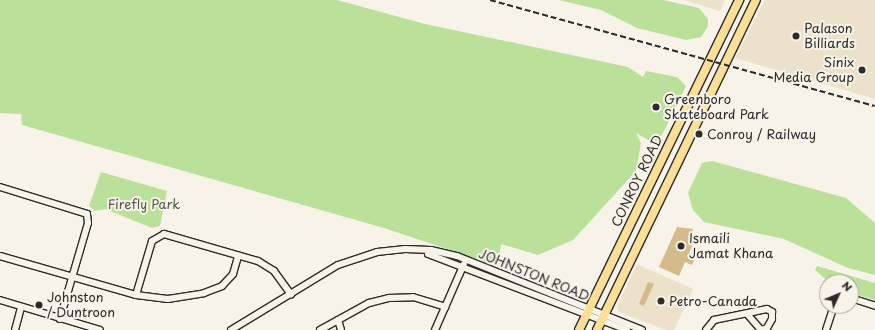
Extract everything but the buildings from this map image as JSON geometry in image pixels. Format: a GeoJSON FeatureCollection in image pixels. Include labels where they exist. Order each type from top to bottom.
{"type":"FeatureCollection","features":[{"type":"Feature","properties":{"kind":"main road","name":"CONROY ROAD"},"geometry":{"type":"LineString","coordinates":[[579,330],[739,0]]}},
{"type":"Feature","properties":{"kind":"main road"},"geometry":{"type":"LineString","coordinates":[[597,330],[756,0]]}},
{"type":"Feature","properties":{"kind":"street"},"geometry":{"type":"LineString","coordinates":[[0,187],[87,214],[88,223],[60,318]]}},
{"type":"Feature","properties":{"kind":"street"},"geometry":{"type":"LineString","coordinates":[[136,295],[152,241],[159,235],[238,256],[274,271],[291,294]]}},
{"type":"Feature","properties":{"kind":"street","name":"JOHNSTON ROAD"},"geometry":{"type":"LineString","coordinates":[[231,330],[338,265],[384,250],[415,250],[440,252],[466,260],[603,317],[642,330]]}},
{"type":"Feature","properties":{"kind":"street","name":"JOHNSTON ROAD"},"geometry":{"type":"LineString","coordinates":[[415,250],[588,311]]}},
{"type":"Feature","properties":{"kind":"street"},"geometry":{"type":"LineString","coordinates":[[0,256],[136,295],[174,299],[210,291],[228,280],[238,256]]}},
{"type":"Feature","properties":{"kind":"street"},"geometry":{"type":"LineString","coordinates":[[435,330],[466,260]]}},
{"type":"Feature","properties":{"kind":"street"},"geometry":{"type":"LineString","coordinates":[[320,330],[369,303],[389,298],[413,297],[446,306]]}},
{"type":"Feature","properties":{"kind":"street"},"geometry":{"type":"LineString","coordinates":[[0,300],[21,308],[100,330]]}},
{"type":"Feature","properties":{"kind":"street"},"geometry":{"type":"LineString","coordinates":[[859,301],[875,306]]}},
{"type":"Feature","properties":{"kind":"street"},"geometry":{"type":"LineString","coordinates":[[15,330],[21,308]]}},
{"type":"Feature","properties":{"kind":"street"},"geometry":{"type":"LineString","coordinates":[[706,330],[714,320],[747,314]]}},
{"type":"Feature","properties":{"kind":"street"},"geometry":{"type":"LineString","coordinates":[[826,330],[831,314]]}},
{"type":"Feature","properties":{"kind":"street","name":"JOHNSTON ROAD"},"geometry":{"type":"LineString","coordinates":[[603,317],[627,330]]}},
{"type":"Feature","properties":{"kind":"street"},"geometry":{"type":"LineString","coordinates":[[338,320],[341,330]]}},
{"type":"Feature","properties":{"kind":"shaded area"},"geometry":{"type":"Polygon","coordinates":[[[684,0],[725,0],[720,11],[684,0]]]}},
{"type":"Feature","properties":{"kind":"shaded area"},"geometry":{"type":"Polygon","coordinates":[[[765,0],[875,0],[875,99],[735,58],[765,0]]]}},
{"type":"Feature","properties":{"kind":"shaded area"},"geometry":{"type":"Polygon","coordinates":[[[637,264],[693,289],[674,330],[666,330],[619,312],[617,307],[637,264]]]}},
{"type":"Feature","properties":{"kind":"green space"},"geometry":{"type":"Polygon","coordinates":[[[0,0],[337,0],[425,24],[628,67],[643,77],[646,71],[677,77],[686,86],[657,145],[636,133],[641,143],[636,171],[573,240],[538,255],[501,244],[498,266],[384,228],[22,125],[21,114],[0,113],[0,0]]]}},
{"type":"Feature","properties":{"kind":"green space"},"geometry":{"type":"Polygon","coordinates":[[[559,0],[663,0],[699,8],[708,19],[708,26],[701,37],[686,40],[637,28],[601,10],[559,0]]]}},
{"type":"Feature","properties":{"kind":"green space"},"geometry":{"type":"Polygon","coordinates":[[[712,161],[846,198],[875,223],[875,275],[848,268],[784,239],[704,222],[693,210],[688,193],[702,163],[712,161]]]}},
{"type":"Feature","properties":{"kind":"green space","name":"Firefly Park"},"geometry":{"type":"Polygon","coordinates":[[[101,172],[167,191],[160,226],[152,228],[105,209],[95,211],[89,206],[101,172]]]}},
{"type":"Feature","properties":{"kind":"green space"},"geometry":{"type":"Polygon","coordinates":[[[817,266],[844,274],[820,274],[815,270],[817,266]]]}},
{"type":"Feature","properties":{"kind":"green space"},"geometry":{"type":"Polygon","coordinates":[[[859,278],[875,283],[875,300],[859,295],[859,278]]]}},
{"type":"Feature","properties":{"kind":"railway"},"geometry":{"type":"LineString","coordinates":[[490,0],[875,106]]}},
{"type":"Feature","properties":{"kind":"place","name":"Palason Billiards"},"geometry":{"type":"Point","coordinates":[796,36]}},
{"type":"Feature","properties":{"kind":"place","name":"Sinix Media Group"},"geometry":{"type":"Point","coordinates":[862,70]}},
{"type":"Feature","properties":{"kind":"place","name":"Greenboro Skateboard Park"},"geometry":{"type":"Point","coordinates":[656,107]}},
{"type":"Feature","properties":{"kind":"place","name":"Conroy / Railway"},"geometry":{"type":"Point","coordinates":[699,134]}},
{"type":"Feature","properties":{"kind":"place","name":"Ismaili Jamat Khana"},"geometry":{"type":"Point","coordinates":[681,246]}},
{"type":"Feature","properties":{"kind":"place","name":"Petro-Canada"},"geometry":{"type":"Point","coordinates":[661,301]}},
{"type":"Feature","properties":{"kind":"place","name":"Johnston / Duntroon"},"geometry":{"type":"Point","coordinates":[39,305]}}]}
